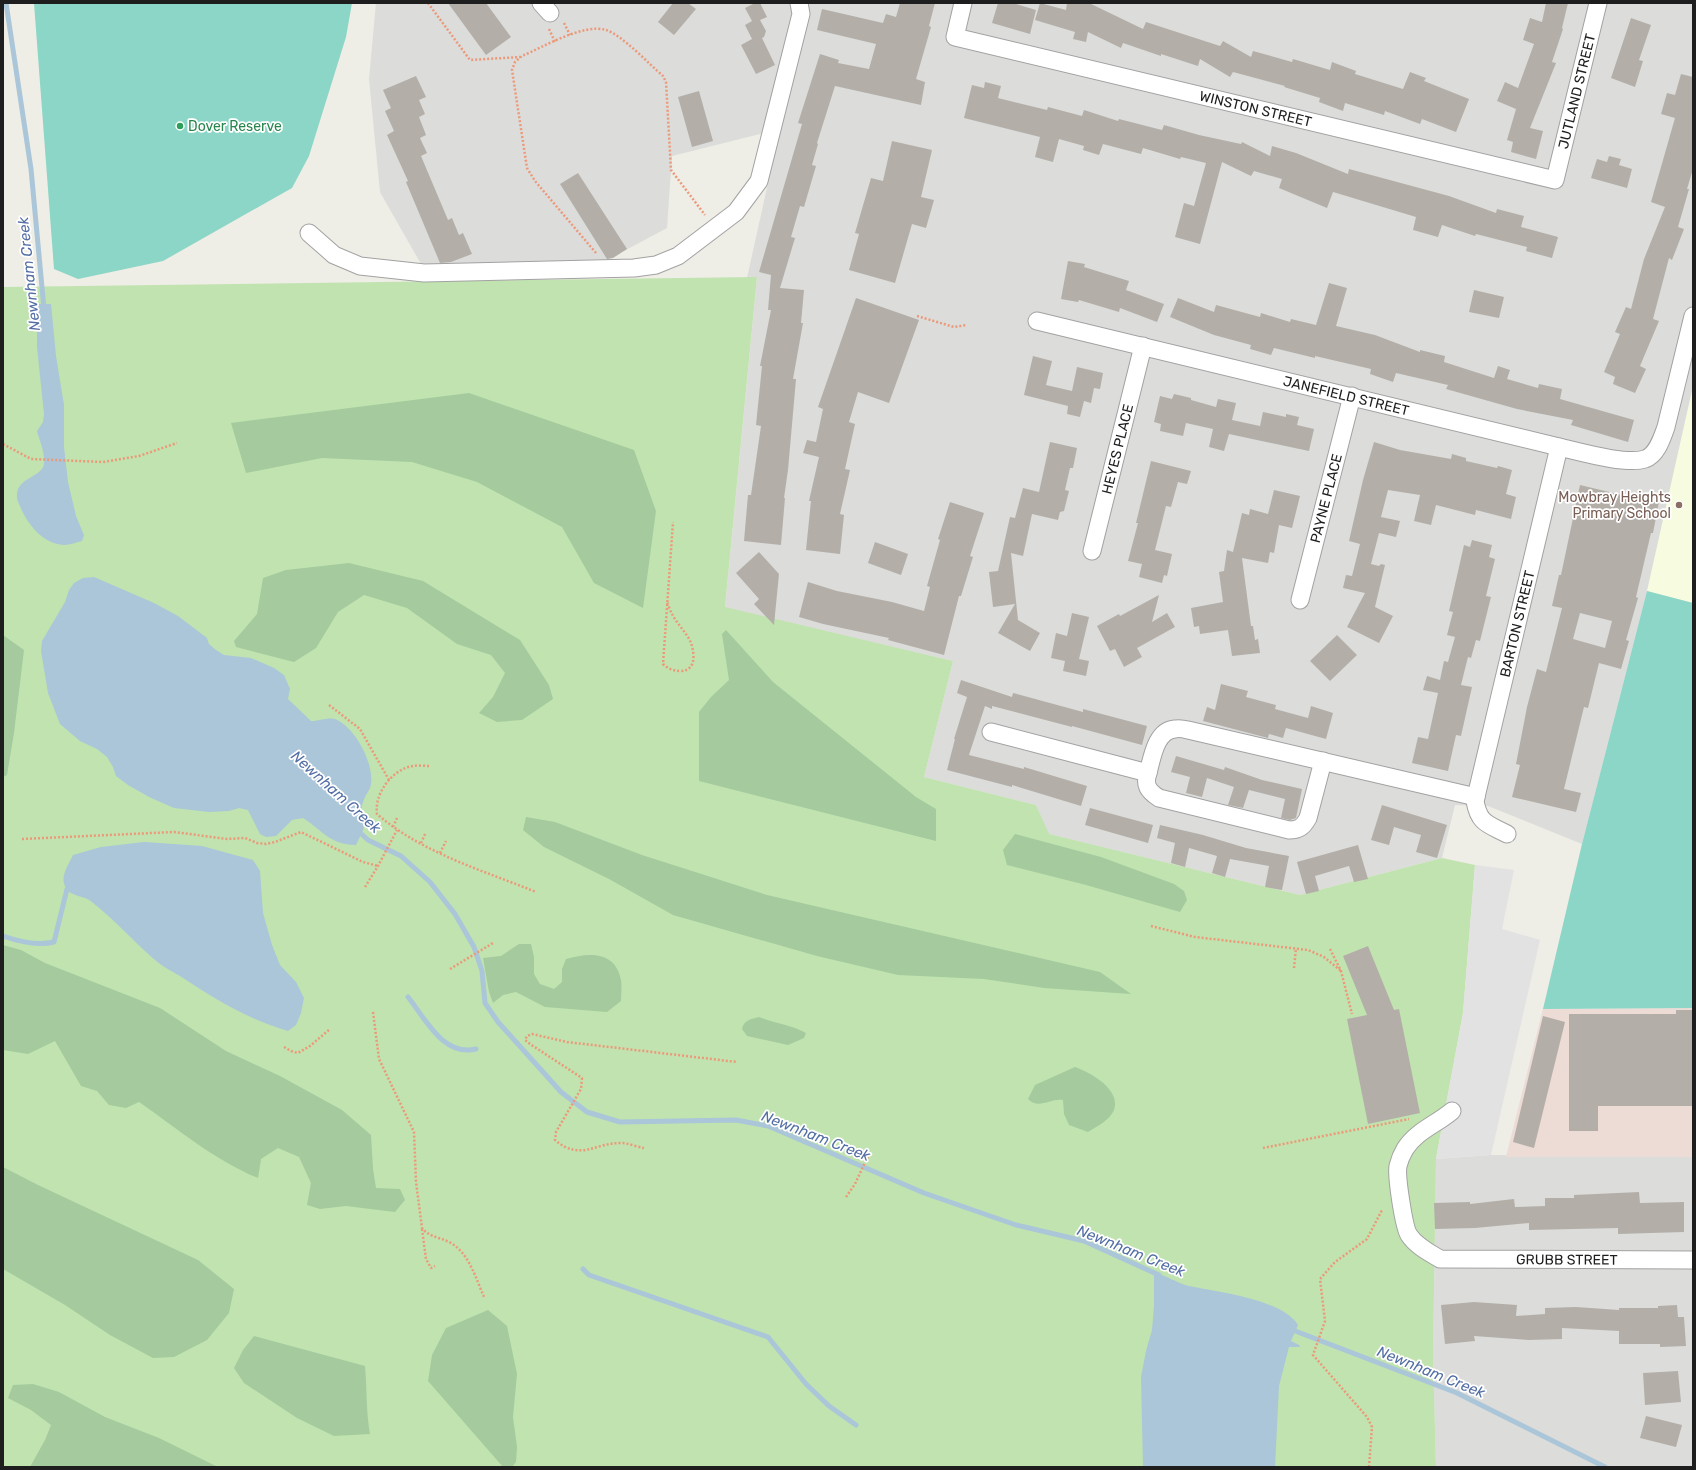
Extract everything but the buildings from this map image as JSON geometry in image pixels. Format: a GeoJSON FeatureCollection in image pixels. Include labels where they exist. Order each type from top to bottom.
{"type":"FeatureCollection","features":[{"type":"Feature","properties":{"kind":"street"},"geometry":{"type":"LineString","coordinates":[[310,233],[334,255],[360,266],[424,273],[634,268],[656,265],[678,256],[736,212],[759,181],[802,14],[799,3]]}},
{"type":"Feature","properties":{"kind":"street","name":"WINSTON STREET"},"geometry":{"type":"LineString","coordinates":[[963,3],[955,37],[1555,180]]}},
{"type":"Feature","properties":{"kind":"street","name":"JUTLAND STREET"},"geometry":{"type":"LineString","coordinates":[[1555,180],[1598,3]]}},
{"type":"Feature","properties":{"kind":"street","name":"JANEFIELD STREET"},"geometry":{"type":"LineString","coordinates":[[1037,321],[1559,447],[1620,460],[1645,459],[1654,452],[1661,442],[1693,316]]}},
{"type":"Feature","properties":{"kind":"street","name":"HEYES PLACE"},"geometry":{"type":"LineString","coordinates":[[1092,551],[1143,346]]}},
{"type":"Feature","properties":{"kind":"street","name":"PAYNE PLACE"},"geometry":{"type":"LineString","coordinates":[[1300,600],[1352,396]]}},
{"type":"Feature","properties":{"kind":"street","name":"BARTON STREET"},"geometry":{"type":"LineString","coordinates":[[1475,799],[1559,447]]}},
{"type":"Feature","properties":{"kind":"street"},"geometry":{"type":"LineString","coordinates":[[1323,761],[1308,818],[1304,826],[1298,830],[1289,830],[1159,798],[1151,793],[1147,787],[1146,780],[1158,741],[1166,733],[1174,729],[1188,730],[1323,761],[1475,799],[1477,814],[1483,821],[1508,834]]}},
{"type":"Feature","properties":{"kind":"street"},"geometry":{"type":"LineString","coordinates":[[991,732],[1148,772]]}},
{"type":"Feature","properties":{"kind":"street"},"geometry":{"type":"LineString","coordinates":[[1432,1124],[1452,1111]]}},
{"type":"Feature","properties":{"kind":"street","name":"GRUBB STREET"},"geometry":{"type":"LineString","coordinates":[[1432,1124],[1404,1149],[1398,1167],[1400,1199],[1408,1235],[1423,1249],[1440,1259],[1693,1260]]}},
{"type":"Feature","properties":{"kind":"path"},"geometry":{"type":"LineString","coordinates":[[428,3],[470,60],[521,57]]}},
{"type":"Feature","properties":{"kind":"path"},"geometry":{"type":"LineString","coordinates":[[606,269],[604,261],[552,201],[527,168],[512,70],[515,62],[521,57],[584,29],[599,28],[607,30],[624,41],[663,76],[666,82],[671,170],[715,228]]}},
{"type":"Feature","properties":{"kind":"path"},"geometry":{"type":"LineString","coordinates":[[917,316],[954,327],[967,326]]}},
{"type":"Feature","properties":{"kind":"path"},"geometry":{"type":"LineString","coordinates":[[3,444],[31,459],[103,462],[132,457],[177,444]]}},
{"type":"Feature","properties":{"kind":"path"},"geometry":{"type":"LineString","coordinates":[[667,603],[671,613],[690,642],[694,656],[693,664],[689,669],[679,671],[668,668],[663,664],[667,603],[673,522]]}},
{"type":"Feature","properties":{"kind":"path"},"geometry":{"type":"LineString","coordinates":[[329,706],[360,729],[390,780]]}},
{"type":"Feature","properties":{"kind":"path"},"geometry":{"type":"LineString","coordinates":[[429,766],[414,766],[401,770],[390,780],[382,791],[376,806],[377,814],[397,830],[440,853],[536,892]]}},
{"type":"Feature","properties":{"kind":"path"},"geometry":{"type":"LineString","coordinates":[[393,827],[397,818]]}},
{"type":"Feature","properties":{"kind":"path"},"geometry":{"type":"LineString","coordinates":[[365,887],[397,830]]}},
{"type":"Feature","properties":{"kind":"path"},"geometry":{"type":"LineString","coordinates":[[22,839],[174,832],[227,839],[245,838],[257,843],[266,844],[276,842],[301,832],[363,862],[378,866]]}},
{"type":"Feature","properties":{"kind":"path"},"geometry":{"type":"LineString","coordinates":[[421,843],[426,832]]}},
{"type":"Feature","properties":{"kind":"path"},"geometry":{"type":"LineString","coordinates":[[440,853],[446,841]]}},
{"type":"Feature","properties":{"kind":"path"},"geometry":{"type":"LineString","coordinates":[[1151,926],[1195,937],[1308,950],[1324,957],[1341,971]]}},
{"type":"Feature","properties":{"kind":"path"},"geometry":{"type":"LineString","coordinates":[[450,969],[493,943]]}},
{"type":"Feature","properties":{"kind":"path"},"geometry":{"type":"LineString","coordinates":[[1294,968],[1296,948]]}},
{"type":"Feature","properties":{"kind":"path"},"geometry":{"type":"LineString","coordinates":[[1330,949],[1341,971],[1352,1014]]}},
{"type":"Feature","properties":{"kind":"path"},"geometry":{"type":"LineString","coordinates":[[373,1012],[379,1059],[414,1132],[416,1182],[426,1259],[431,1268],[435,1266]]}},
{"type":"Feature","properties":{"kind":"path"},"geometry":{"type":"LineString","coordinates":[[284,1047],[298,1053],[310,1046],[330,1028]]}},
{"type":"Feature","properties":{"kind":"path"},"geometry":{"type":"LineString","coordinates":[[644,1148],[624,1143],[572,1151],[555,1140],[556,1132],[581,1089],[582,1078],[530,1044],[525,1040],[527,1036],[532,1034],[567,1042],[737,1062]]}},
{"type":"Feature","properties":{"kind":"path"},"geometry":{"type":"LineString","coordinates":[[1263,1148],[1423,1116],[1432,1124]]}},
{"type":"Feature","properties":{"kind":"path"},"geometry":{"type":"LineString","coordinates":[[846,1197],[855,1184],[867,1156]]}},
{"type":"Feature","properties":{"kind":"path"},"geometry":{"type":"LineString","coordinates":[[1369,1467],[1372,1427],[1367,1417],[1313,1355],[1325,1321],[1320,1279],[1336,1262],[1367,1239],[1382,1210]]}},
{"type":"Feature","properties":{"kind":"path"},"geometry":{"type":"LineString","coordinates":[[422,1228],[426,1233],[450,1243],[460,1250],[473,1270],[484,1297]]}},
{"type":"Feature","properties":{"kind":"shaded area","name":"Dover Reserve"},"geometry":{"type":"Polygon","coordinates":[[[34,3],[352,3],[346,37],[309,156],[292,188],[163,261],[78,279],[54,269],[34,3]]]}},
{"type":"Feature","properties":{"kind":"shaded area"},"geometry":{"type":"Polygon","coordinates":[[[376,3],[1693,3],[1693,603],[1647,591],[1582,844],[1488,806],[1455,805],[1442,858],[1300,895],[1048,834],[1036,805],[924,777],[953,661],[725,608],[757,278],[747,278],[780,129],[672,156],[667,228],[609,259],[441,266],[421,264],[380,192],[369,79],[376,3]]]}},
{"type":"Feature","properties":{"kind":"shaded area","name":"Mowbray Heights Primary School"},"geometry":{"type":"Polygon","coordinates":[[[1693,386],[1693,603],[1647,591],[1693,386]]]}},
{"type":"Feature","properties":{"kind":"shaded area"},"geometry":{"type":"Polygon","coordinates":[[[1647,591],[1693,603],[1693,1008],[1543,1009],[1582,844],[1647,591]]]}},
{"type":"Feature","properties":{"kind":"shaded area"},"geometry":{"type":"Polygon","coordinates":[[[1475,865],[1514,870],[1502,929],[1540,940],[1491,1155],[1436,1159],[1463,1013],[1475,865]]]}},
{"type":"Feature","properties":{"kind":"shaded area"},"geometry":{"type":"Polygon","coordinates":[[[1693,1008],[1693,1157],[1506,1157],[1543,1009],[1693,1008]]]}},
{"type":"Feature","properties":{"kind":"shaded area"},"geometry":{"type":"Polygon","coordinates":[[[1491,1155],[1693,1157],[1693,1467],[1436,1467],[1433,1357],[1436,1159],[1491,1155]]]}},
{"type":"Feature","properties":{"kind":"green space"},"geometry":{"type":"Polygon","coordinates":[[[757,277],[725,607],[953,661],[924,777],[1036,805],[1049,834],[1300,895],[1442,858],[1475,865],[1463,1013],[1436,1159],[1433,1357],[1436,1467],[3,1467],[3,287],[757,277]]]}},
{"type":"Feature","properties":{"kind":"green space"},"geometry":{"type":"Polygon","coordinates":[[[469,393],[634,450],[656,511],[643,608],[594,583],[562,527],[477,482],[412,462],[322,458],[246,473],[231,423],[469,393]]]}},
{"type":"Feature","properties":{"kind":"green space"},"geometry":{"type":"Polygon","coordinates":[[[349,563],[423,581],[520,640],[549,685],[553,699],[522,720],[497,722],[479,713],[493,697],[505,673],[491,655],[457,644],[407,608],[364,595],[338,612],[316,648],[294,662],[236,647],[234,641],[257,614],[263,578],[286,570],[349,563]]]}},
{"type":"Feature","properties":{"kind":"green space"},"geometry":{"type":"Polygon","coordinates":[[[726,630],[773,682],[916,797],[936,809],[936,841],[699,781],[699,712],[711,697],[729,680],[722,634],[726,630]]]}},
{"type":"Feature","properties":{"kind":"green space"},"geometry":{"type":"Polygon","coordinates":[[[3,635],[24,650],[14,733],[7,775],[3,777],[3,635]]]}},
{"type":"Feature","properties":{"kind":"green space"},"geometry":{"type":"Polygon","coordinates":[[[526,817],[555,822],[642,855],[767,895],[1100,972],[1131,994],[1044,988],[984,979],[898,975],[817,956],[673,915],[609,879],[544,847],[523,830],[526,817]]]}},
{"type":"Feature","properties":{"kind":"green space"},"geometry":{"type":"Polygon","coordinates":[[[1015,834],[1101,857],[1174,884],[1184,891],[1187,900],[1180,912],[1086,885],[1007,865],[1003,850],[1015,834]]]}},
{"type":"Feature","properties":{"kind":"green space"},"geometry":{"type":"Polygon","coordinates":[[[519,944],[531,944],[534,957],[534,974],[540,984],[554,989],[562,982],[562,969],[566,959],[591,955],[600,956],[607,959],[613,963],[618,970],[621,980],[621,1001],[607,1012],[545,1007],[516,992],[503,995],[493,1003],[489,992],[483,958],[501,956],[519,944]]]}},
{"type":"Feature","properties":{"kind":"green space"},"geometry":{"type":"Polygon","coordinates":[[[3,945],[21,950],[45,963],[160,1008],[226,1051],[280,1076],[342,1110],[371,1135],[373,1169],[376,1188],[400,1189],[405,1200],[395,1212],[346,1206],[320,1209],[307,1205],[311,1183],[299,1157],[278,1148],[261,1159],[258,1178],[242,1171],[211,1153],[139,1102],[126,1108],[109,1105],[97,1091],[81,1086],[55,1041],[28,1054],[3,1050],[3,945]]]}},
{"type":"Feature","properties":{"kind":"green space"},"geometry":{"type":"Polygon","coordinates":[[[759,1017],[801,1030],[806,1033],[804,1038],[788,1045],[747,1036],[742,1029],[744,1024],[748,1020],[759,1017]]]}},
{"type":"Feature","properties":{"kind":"green space"},"geometry":{"type":"Polygon","coordinates":[[[1075,1067],[1089,1073],[1103,1083],[1113,1095],[1115,1102],[1112,1114],[1088,1132],[1069,1125],[1064,1114],[1063,1100],[1036,1104],[1028,1099],[1035,1085],[1075,1067]]]}},
{"type":"Feature","properties":{"kind":"green space"},"geometry":{"type":"Polygon","coordinates":[[[3,1167],[198,1260],[234,1289],[229,1313],[207,1340],[174,1357],[153,1358],[110,1335],[65,1305],[3,1269],[3,1167]]]}},
{"type":"Feature","properties":{"kind":"green space"},"geometry":{"type":"Polygon","coordinates":[[[488,1310],[507,1326],[517,1374],[513,1417],[517,1447],[516,1462],[512,1467],[503,1467],[428,1381],[432,1355],[446,1328],[488,1310]]]}},
{"type":"Feature","properties":{"kind":"green space"},"geometry":{"type":"Polygon","coordinates":[[[254,1336],[365,1366],[370,1434],[334,1436],[297,1418],[244,1383],[234,1368],[243,1350],[254,1336]]]}},
{"type":"Feature","properties":{"kind":"green space"},"geometry":{"type":"Polygon","coordinates":[[[33,1384],[59,1392],[105,1417],[159,1438],[218,1467],[30,1467],[45,1440],[51,1425],[31,1410],[8,1398],[13,1385],[33,1384]]]}},
{"type":"Feature","properties":{"kind":"water"},"geometry":{"type":"Polygon","coordinates":[[[37,304],[51,304],[56,356],[64,405],[64,447],[68,482],[76,516],[84,535],[82,541],[66,545],[56,544],[49,541],[37,532],[27,520],[17,499],[20,486],[39,472],[44,464],[43,451],[37,431],[43,422],[44,414],[37,347],[37,304]]]}},
{"type":"Feature","properties":{"kind":"water"},"geometry":{"type":"Polygon","coordinates":[[[94,577],[154,603],[178,616],[207,638],[209,644],[224,655],[251,658],[274,668],[284,675],[290,689],[288,699],[311,721],[330,718],[335,719],[349,730],[362,747],[371,776],[371,784],[362,807],[361,815],[364,828],[356,845],[333,840],[303,818],[292,820],[276,836],[266,837],[260,834],[248,810],[239,808],[229,811],[209,812],[174,808],[149,797],[128,785],[116,776],[107,757],[97,749],[80,741],[60,724],[48,693],[41,651],[42,641],[65,602],[69,590],[74,583],[83,578],[94,577]]]}},
{"type":"Feature","properties":{"kind":"water"},"geometry":{"type":"Polygon","coordinates":[[[144,842],[202,846],[253,860],[260,871],[263,913],[272,945],[280,965],[296,982],[304,998],[301,1013],[296,1025],[288,1031],[260,1021],[234,1009],[208,994],[158,963],[92,902],[67,890],[64,882],[64,874],[73,855],[101,847],[144,842]]]}},
{"type":"Feature","properties":{"kind":"water"},"geometry":{"type":"Polygon","coordinates":[[[1154,1273],[1163,1275],[1189,1286],[1232,1294],[1264,1303],[1290,1316],[1298,1325],[1291,1341],[1300,1347],[1289,1347],[1279,1386],[1275,1467],[1143,1467],[1141,1377],[1152,1330],[1154,1273]]]}},
{"type":"Feature","properties":{"kind":"waterway","name":"Newnham Creek"},"geometry":{"type":"LineString","coordinates":[[6,3],[31,169],[44,309]]}},
{"type":"Feature","properties":{"kind":"waterway","name":"Newnham Creek"},"geometry":{"type":"LineString","coordinates":[[356,829],[368,840],[401,856],[430,882],[455,914],[474,947],[482,971],[485,1003],[498,1022],[561,1092],[587,1112],[620,1122],[736,1120],[768,1126],[924,1193],[1016,1225],[1084,1241],[1159,1275]]}},
{"type":"Feature","properties":{"kind":"waterway"},"geometry":{"type":"LineString","coordinates":[[3,936],[28,943],[41,944],[54,942],[67,889]]}},
{"type":"Feature","properties":{"kind":"waterway"},"geometry":{"type":"LineString","coordinates":[[408,997],[428,1025],[444,1042],[464,1050],[476,1049]]}},
{"type":"Feature","properties":{"kind":"waterway"},"geometry":{"type":"LineString","coordinates":[[583,1269],[589,1275],[768,1337],[806,1384],[829,1406],[856,1425]]}},
{"type":"Feature","properties":{"kind":"waterway","name":"Newnham Creek"},"geometry":{"type":"LineString","coordinates":[[1290,1329],[1457,1393],[1605,1467]]}},
{"type":"Feature","properties":{"kind":"place","name":"Dover Reserve"},"geometry":{"type":"Point","coordinates":[180,126]}},
{"type":"Feature","properties":{"kind":"place","name":"Mowbray Heights Primary School"},"geometry":{"type":"Point","coordinates":[1679,505]}}]}
